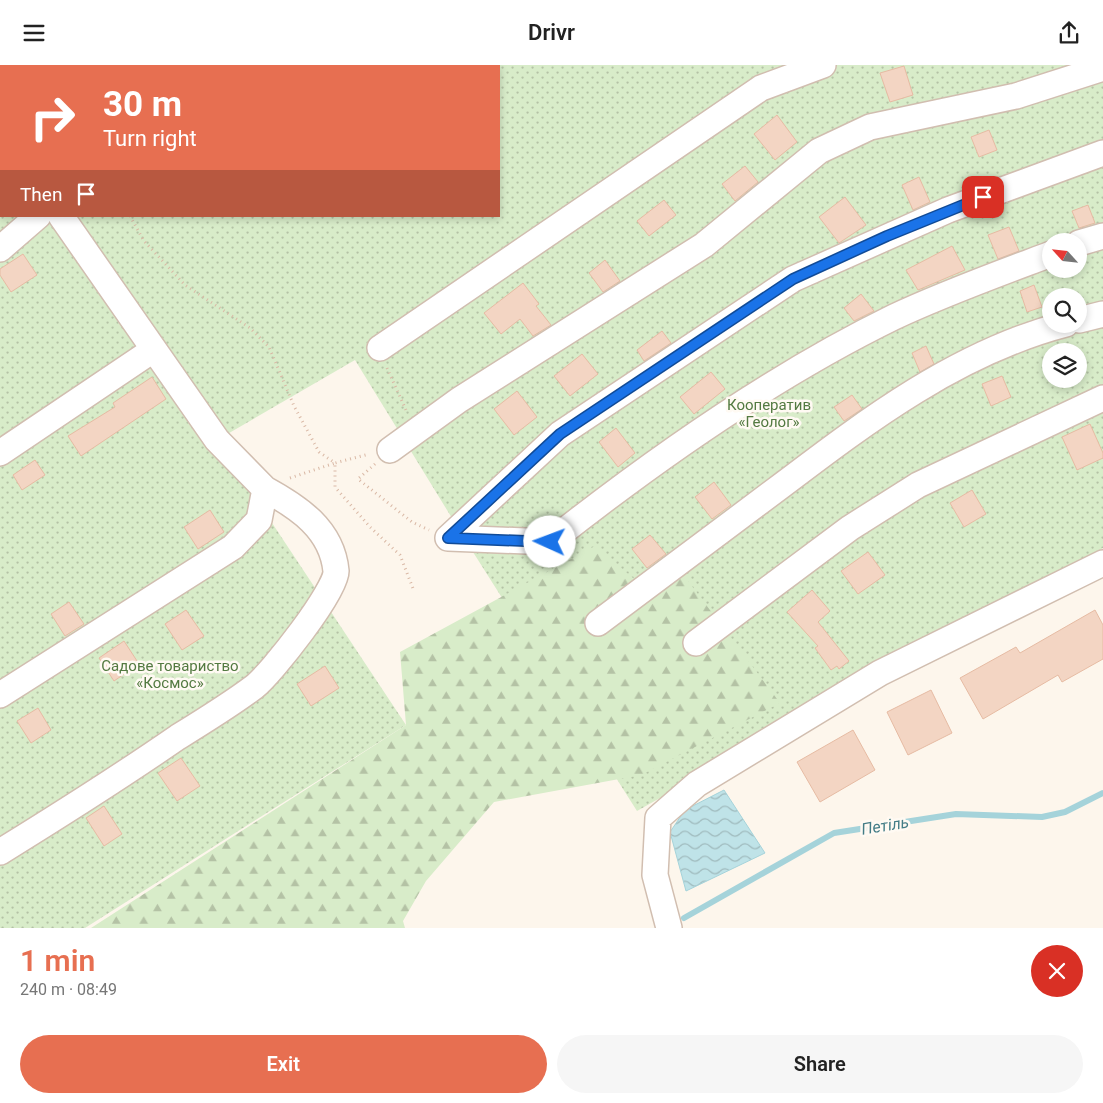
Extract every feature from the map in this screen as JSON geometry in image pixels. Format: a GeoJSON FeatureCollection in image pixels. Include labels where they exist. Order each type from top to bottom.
{"type":"FeatureCollection","features":[{"type":"Feature","properties":{"kind":"street"},"geometry":{"type":"LineString","coordinates":[[380,348],[761,88],[824,65]]}},
{"type":"Feature","properties":{"kind":"street"},"geometry":{"type":"LineString","coordinates":[[390,450],[459,400],[704,245],[819,151],[870,127],[1016,96],[1103,68]]}},
{"type":"Feature","properties":{"kind":"street"},"geometry":{"type":"LineString","coordinates":[[1042,257],[970,284],[894,317],[773,383],[605,499],[550,542],[448,538],[560,434],[793,279],[948,210],[1103,153]]}},
{"type":"Feature","properties":{"kind":"street"},"geometry":{"type":"LineString","coordinates":[[0,249],[37,217]]}},
{"type":"Feature","properties":{"kind":"street"},"geometry":{"type":"LineString","coordinates":[[0,852],[91,795],[256,686],[321,607],[336,573],[331,548],[316,523],[292,504],[264,489],[217,440],[62,217]]}},
{"type":"Feature","properties":{"kind":"street"},"geometry":{"type":"LineString","coordinates":[[1088,241],[1103,237]]}},
{"type":"Feature","properties":{"kind":"street"},"geometry":{"type":"LineString","coordinates":[[1087,318],[1103,314]]}},
{"type":"Feature","properties":{"kind":"street"},"geometry":{"type":"LineString","coordinates":[[598,623],[865,422],[972,358],[1027,334],[1042,330]]}},
{"type":"Feature","properties":{"kind":"street"},"geometry":{"type":"LineString","coordinates":[[0,453],[153,350]]}},
{"type":"Feature","properties":{"kind":"street"},"geometry":{"type":"LineString","coordinates":[[696,643],[850,528],[918,485],[1103,398]]}},
{"type":"Feature","properties":{"kind":"street"},"geometry":{"type":"LineString","coordinates":[[0,695],[233,547],[259,521],[264,489]]}},
{"type":"Feature","properties":{"kind":"street"},"geometry":{"type":"LineString","coordinates":[[669,928],[655,875],[658,818],[697,784],[880,673],[1103,563]]}},
{"type":"Feature","properties":{"kind":"path"},"geometry":{"type":"LineString","coordinates":[[131,217],[144,241],[185,285],[250,328],[270,347],[294,405],[319,452],[335,463]]}},
{"type":"Feature","properties":{"kind":"path"},"geometry":{"type":"LineString","coordinates":[[264,489],[285,479],[335,463],[390,450]]}},
{"type":"Feature","properties":{"kind":"path"},"geometry":{"type":"LineString","coordinates":[[335,463],[334,487],[370,527],[400,555],[414,591]]}},
{"type":"Feature","properties":{"kind":"green space"},"geometry":{"type":"Polygon","coordinates":[[[500,65],[1103,65],[1103,548],[637,811],[466,541],[355,360],[217,440],[406,725],[85,928],[0,928],[0,217],[500,217],[500,65]]]}},
{"type":"Feature","properties":{"kind":"green space"},"geometry":{"type":"Polygon","coordinates":[[[595,546],[646,589],[679,569],[780,703],[641,775],[494,802],[426,881],[403,921],[405,928],[91,928],[406,725],[400,652],[595,546]]]}},
{"type":"Feature","properties":{"kind":"water"},"geometry":{"type":"Polygon","coordinates":[[[724,790],[765,853],[686,891],[670,832],[685,810],[724,790]]]}},
{"type":"Feature","properties":{"kind":"building"},"geometry":{"type":"Polygon","coordinates":[[[904,66],[913,95],[890,102],[880,73],[904,66]]]}},
{"type":"Feature","properties":{"kind":"building"},"geometry":{"type":"Polygon","coordinates":[[[777,115],[797,142],[775,160],[754,134],[777,115]]]}},
{"type":"Feature","properties":{"kind":"building"},"geometry":{"type":"Polygon","coordinates":[[[989,130],[997,150],[979,157],[971,137],[989,130]]]}},
{"type":"Feature","properties":{"kind":"building"},"geometry":{"type":"Polygon","coordinates":[[[745,166],[758,182],[735,201],[722,184],[745,166]]]}},
{"type":"Feature","properties":{"kind":"building"},"geometry":{"type":"Polygon","coordinates":[[[919,177],[930,202],[913,210],[902,185],[919,177]]]}},
{"type":"Feature","properties":{"kind":"building"},"geometry":{"type":"Polygon","coordinates":[[[845,197],[866,225],[839,243],[819,217],[845,197]]]}},
{"type":"Feature","properties":{"kind":"building"},"geometry":{"type":"Polygon","coordinates":[[[664,200],[676,215],[649,236],[637,221],[664,200]]]}},
{"type":"Feature","properties":{"kind":"building"},"geometry":{"type":"Polygon","coordinates":[[[1088,205],[1095,223],[1079,228],[1072,211],[1088,205]]]}},
{"type":"Feature","properties":{"kind":"building"},"geometry":{"type":"Polygon","coordinates":[[[1009,227],[1019,251],[998,259],[988,235],[1009,227]]]}},
{"type":"Feature","properties":{"kind":"building"},"geometry":{"type":"Polygon","coordinates":[[[952,246],[965,270],[918,290],[906,270],[952,246]]]}},
{"type":"Feature","properties":{"kind":"building"},"geometry":{"type":"Polygon","coordinates":[[[23,254],[37,275],[11,292],[0,275],[0,269],[23,254]]]}},
{"type":"Feature","properties":{"kind":"building"},"geometry":{"type":"Polygon","coordinates":[[[605,260],[620,281],[603,292],[589,273],[605,260]]]}},
{"type":"Feature","properties":{"kind":"building"},"geometry":{"type":"Polygon","coordinates":[[[523,283],[539,304],[536,306],[551,325],[533,336],[520,319],[501,334],[484,313],[523,283]]]}},
{"type":"Feature","properties":{"kind":"building"},"geometry":{"type":"Polygon","coordinates":[[[1034,285],[1042,307],[1027,312],[1020,291],[1034,285]]]}},
{"type":"Feature","properties":{"kind":"building"},"geometry":{"type":"Polygon","coordinates":[[[861,294],[874,311],[854,321],[844,308],[861,294]]]}},
{"type":"Feature","properties":{"kind":"building"},"geometry":{"type":"Polygon","coordinates":[[[662,331],[671,343],[644,361],[637,350],[662,331]]]}},
{"type":"Feature","properties":{"kind":"building"},"geometry":{"type":"Polygon","coordinates":[[[926,346],[934,364],[920,372],[912,353],[926,346]]]}},
{"type":"Feature","properties":{"kind":"building"},"geometry":{"type":"Polygon","coordinates":[[[582,354],[598,374],[570,396],[554,376],[582,354]]]}},
{"type":"Feature","properties":{"kind":"building"},"geometry":{"type":"Polygon","coordinates":[[[711,372],[725,389],[694,414],[680,397],[711,372]]]}},
{"type":"Feature","properties":{"kind":"building"},"geometry":{"type":"Polygon","coordinates":[[[1002,376],[1011,397],[991,406],[982,384],[1002,376]]]}},
{"type":"Feature","properties":{"kind":"building"},"geometry":{"type":"Polygon","coordinates":[[[152,377],[166,399],[81,456],[68,436],[115,407],[113,403],[152,377]]]}},
{"type":"Feature","properties":{"kind":"building"},"geometry":{"type":"Polygon","coordinates":[[[517,391],[537,417],[514,435],[494,409],[517,391]]]}},
{"type":"Feature","properties":{"kind":"building"},"geometry":{"type":"Polygon","coordinates":[[[852,395],[862,409],[844,421],[834,407],[852,395]]]}},
{"type":"Feature","properties":{"kind":"building"},"geometry":{"type":"Polygon","coordinates":[[[1090,424],[1103,453],[1103,458],[1077,470],[1062,437],[1090,424]]]}},
{"type":"Feature","properties":{"kind":"building"},"geometry":{"type":"Polygon","coordinates":[[[616,428],[635,453],[618,467],[599,442],[616,428]]]}},
{"type":"Feature","properties":{"kind":"building"},"geometry":{"type":"Polygon","coordinates":[[[35,460],[45,475],[22,490],[13,475],[35,460]]]}},
{"type":"Feature","properties":{"kind":"building"},"geometry":{"type":"Polygon","coordinates":[[[714,482],[731,505],[712,519],[695,497],[714,482]]]}},
{"type":"Feature","properties":{"kind":"building"},"geometry":{"type":"Polygon","coordinates":[[[972,490],[986,514],[964,527],[950,503],[972,490]]]}},
{"type":"Feature","properties":{"kind":"building"},"geometry":{"type":"Polygon","coordinates":[[[210,510],[224,532],[198,549],[184,527],[210,510]]]}},
{"type":"Feature","properties":{"kind":"building"},"geometry":{"type":"Polygon","coordinates":[[[650,535],[666,554],[647,568],[632,549],[650,535]]]}},
{"type":"Feature","properties":{"kind":"building"},"geometry":{"type":"Polygon","coordinates":[[[868,552],[885,575],[858,594],[841,571],[868,552]]]}},
{"type":"Feature","properties":{"kind":"building"},"geometry":{"type":"Polygon","coordinates":[[[812,590],[830,611],[818,622],[849,661],[839,669],[837,666],[831,670],[815,648],[818,646],[787,612],[812,590]]]}},
{"type":"Feature","properties":{"kind":"building"},"geometry":{"type":"Polygon","coordinates":[[[69,602],[84,624],[65,636],[51,614],[69,602]]]}},
{"type":"Feature","properties":{"kind":"building"},"geometry":{"type":"Polygon","coordinates":[[[186,610],[204,636],[182,650],[165,624],[186,610]]]}},
{"type":"Feature","properties":{"kind":"building"},"geometry":{"type":"Polygon","coordinates":[[[1095,610],[1103,625],[1103,659],[1062,682],[1058,675],[983,719],[960,678],[1016,647],[1020,653],[1095,610]]]}},
{"type":"Feature","properties":{"kind":"building"},"geometry":{"type":"Polygon","coordinates":[[[124,641],[139,664],[114,681],[99,658],[124,641]]]}},
{"type":"Feature","properties":{"kind":"building"},"geometry":{"type":"Polygon","coordinates":[[[325,666],[339,688],[311,706],[297,684],[325,666]]]}},
{"type":"Feature","properties":{"kind":"building"},"geometry":{"type":"Polygon","coordinates":[[[931,690],[952,733],[908,755],[887,712],[931,690]]]}},
{"type":"Feature","properties":{"kind":"building"},"geometry":{"type":"Polygon","coordinates":[[[38,708],[51,730],[31,743],[17,721],[38,708]]]}},
{"type":"Feature","properties":{"kind":"building"},"geometry":{"type":"Polygon","coordinates":[[[853,730],[875,770],[820,802],[797,762],[853,730]]]}},
{"type":"Feature","properties":{"kind":"building"},"geometry":{"type":"Polygon","coordinates":[[[181,758],[200,786],[177,801],[158,773],[181,758]]]}},
{"type":"Feature","properties":{"kind":"building"},"geometry":{"type":"Polygon","coordinates":[[[104,806],[122,834],[104,846],[86,818],[104,806]]]}},
{"type":"Feature","properties":{"kind":"waterway","name":"Петіль"},"geometry":{"type":"LineString","coordinates":[[684,918],[834,833],[956,814],[1042,817],[1065,812],[1103,793]]}},
{"type":"Feature","properties":{"kind":"route"},"geometry":{"type":"LineString","coordinates":[[550,542],[448,538],[560,434],[793,279],[887,236],[983,197]]}},
{"type":"Feature","properties":{"kind":"park label","name":"Кооператив «Геолог»"},"geometry":{"type":"Point","coordinates":[769,414]}},
{"type":"Feature","properties":{"kind":"park label","name":"Садове товариство «Космос»"},"geometry":{"type":"Point","coordinates":[170,674]}}]}
